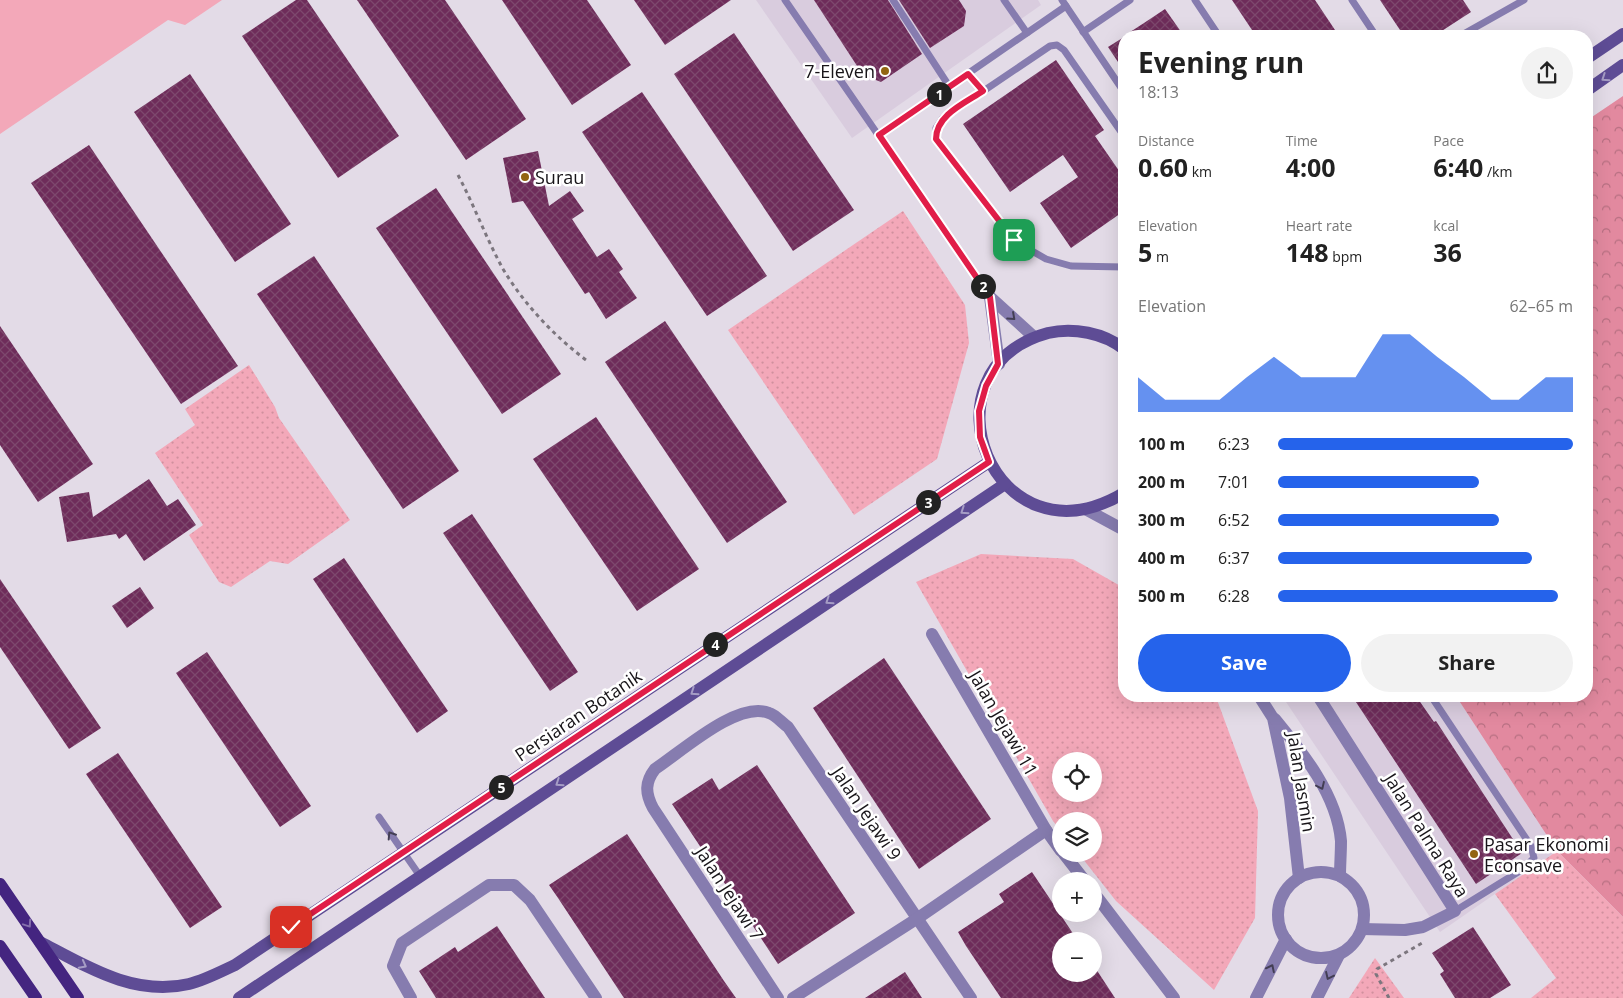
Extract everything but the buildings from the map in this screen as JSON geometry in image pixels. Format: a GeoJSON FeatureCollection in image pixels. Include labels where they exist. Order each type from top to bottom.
{"type":"FeatureCollection","features":[{"type":"Feature","properties":{"kind":"main road"},"geometry":{"type":"LineString","coordinates":[[1593,54],[1623,34]]}},
{"type":"Feature","properties":{"kind":"main road"},"geometry":{"type":"LineString","coordinates":[[1593,86],[1623,66]]}},
{"type":"Feature","properties":{"kind":"main road"},"geometry":{"type":"LineString","coordinates":[[1118,345],[1101,336],[1079,331],[1056,331],[1034,337],[1015,348],[998,364],[986,386],[979,411],[980,437],[989,462],[1005,484],[1018,496],[1034,504],[1069,512],[1087,510],[1107,503],[1118,497]]}},
{"type":"Feature","properties":{"kind":"main road","name":"Persiaran Botanik"},"geometry":{"type":"LineString","coordinates":[[40,942],[93,970],[129,983],[154,987],[188,984],[235,965],[989,462]]}},
{"type":"Feature","properties":{"kind":"main road"},"geometry":{"type":"LineString","coordinates":[[239,998],[1005,484]]}},
{"type":"Feature","properties":{"kind":"main road"},"geometry":{"type":"LineString","coordinates":[[0,884],[78,998]]}},
{"type":"Feature","properties":{"kind":"main road"},"geometry":{"type":"LineString","coordinates":[[0,946],[36,998]]}},
{"type":"Feature","properties":{"kind":"street"},"geometry":{"type":"LineString","coordinates":[[990,297],[1034,337]]}},
{"type":"Feature","properties":{"kind":"street"},"geometry":{"type":"LineString","coordinates":[[990,297],[998,364]]}},
{"type":"Feature","properties":{"kind":"street"},"geometry":{"type":"LineString","coordinates":[[1087,510],[1118,527]]}},
{"type":"Feature","properties":{"kind":"street","name":"Jalan Jejawi 11"},"geometry":{"type":"LineString","coordinates":[[932,634],[1052,838]]}},
{"type":"Feature","properties":{"kind":"street","name":"Jalan Jasmin"},"geometry":{"type":"LineString","coordinates":[[1263,702],[1274,718],[1290,798],[1299,878]]}},
{"type":"Feature","properties":{"kind":"street","name":"Jalan Palma Raya"},"geometry":{"type":"LineString","coordinates":[[1322,702],[1455,911],[1423,927],[1405,930],[1362,929]]}},
{"type":"Feature","properties":{"kind":"street","name":"Jalan Jejawi 7"},"geometry":{"type":"LineString","coordinates":[[778,998],[653,808],[646,791],[648,778],[655,769],[729,718],[749,711],[769,713],[788,727]]}},
{"type":"Feature","properties":{"kind":"street"},"geometry":{"type":"LineString","coordinates":[[1274,718],[1300,749],[1316,775],[1330,804],[1341,840],[1340,876]]}},
{"type":"Feature","properties":{"kind":"street","name":"Jalan Jejawi 9"},"geometry":{"type":"LineString","coordinates":[[788,727],[971,998]]}},
{"type":"Feature","properties":{"kind":"street"},"geometry":{"type":"LineString","coordinates":[[793,998],[918,918],[1046,830]]}},
{"type":"Feature","properties":{"kind":"street"},"geometry":{"type":"LineString","coordinates":[[1070,862],[1078,872]]}},
{"type":"Feature","properties":{"kind":"street"},"geometry":{"type":"LineString","coordinates":[[1319,873],[1340,876],[1353,886],[1361,899],[1364,914],[1362,929],[1353,944],[1339,954],[1322,958],[1308,956],[1295,949],[1286,939],[1278,917],[1280,906],[1287,890],[1299,878],[1319,873]]}},
{"type":"Feature","properties":{"kind":"street"},"geometry":{"type":"LineString","coordinates":[[411,998],[400,982],[393,966],[402,943],[489,885],[514,885],[530,900],[596,998]]}},
{"type":"Feature","properties":{"kind":"street"},"geometry":{"type":"LineString","coordinates":[[1102,904],[1174,998]]}},
{"type":"Feature","properties":{"kind":"street"},"geometry":{"type":"LineString","coordinates":[[1256,998],[1286,939]]}},
{"type":"Feature","properties":{"kind":"street"},"geometry":{"type":"LineString","coordinates":[[1317,998],[1339,954]]}},
{"type":"Feature","properties":{"kind":"lane"},"geometry":{"type":"LineString","coordinates":[[785,0],[990,297]]}},
{"type":"Feature","properties":{"kind":"lane"},"geometry":{"type":"LineString","coordinates":[[893,0],[949,86]]}},
{"type":"Feature","properties":{"kind":"lane"},"geometry":{"type":"LineString","coordinates":[[1004,0],[1027,33]]}},
{"type":"Feature","properties":{"kind":"lane"},"geometry":{"type":"LineString","coordinates":[[1083,32],[1130,0]]}},
{"type":"Feature","properties":{"kind":"lane"},"geometry":{"type":"LineString","coordinates":[[1194,0],[1215,30]]}},
{"type":"Feature","properties":{"kind":"lane"},"geometry":{"type":"LineString","coordinates":[[1352,0],[1372,30]]}},
{"type":"Feature","properties":{"kind":"lane"},"geometry":{"type":"LineString","coordinates":[[1471,30],[1524,0]]}},
{"type":"Feature","properties":{"kind":"lane"},"geometry":{"type":"LineString","coordinates":[[879,135],[1027,33],[1064,3],[1118,83]]}},
{"type":"Feature","properties":{"kind":"lane"},"geometry":{"type":"LineString","coordinates":[[1118,127],[1064,50],[1057,45],[1050,46],[942,119],[936,128],[936,139],[1014,240],[1046,259],[1071,266],[1118,267]]}},
{"type":"Feature","properties":{"kind":"lane"},"geometry":{"type":"LineString","coordinates":[[968,74],[983,91]]}},
{"type":"Feature","properties":{"kind":"lane"},"geometry":{"type":"LineString","coordinates":[[1435,702],[1531,846],[1534,858],[1523,869],[1455,911]]}},
{"type":"Feature","properties":{"kind":"lane"},"geometry":{"type":"LineString","coordinates":[[379,817],[402,853],[420,876]]}},
{"type":"Feature","properties":{"kind":"path"},"geometry":{"type":"LineString","coordinates":[[458,175],[504,270],[548,327],[586,360]]}},
{"type":"Feature","properties":{"kind":"path"},"geometry":{"type":"LineString","coordinates":[[1389,998],[1376,974],[1377,969],[1424,942],[1439,919]]}},
{"type":"Feature","properties":{"kind":"shaded area"},"geometry":{"type":"Polygon","coordinates":[[[0,0],[222,0],[185,25],[168,20],[0,134],[0,0]]]}},
{"type":"Feature","properties":{"kind":"shaded area"},"geometry":{"type":"Polygon","coordinates":[[[756,0],[1038,0],[1041,5],[852,138],[756,0]]]}},
{"type":"Feature","properties":{"kind":"shaded area"},"geometry":{"type":"Polygon","coordinates":[[[903,211],[965,305],[969,343],[937,459],[854,515],[728,330],[903,211]]]}},
{"type":"Feature","properties":{"kind":"shaded area"},"geometry":{"type":"Polygon","coordinates":[[[249,365],[275,407],[279,418],[350,520],[288,564],[270,561],[231,587],[219,582],[189,535],[203,525],[155,453],[195,425],[185,409],[249,365]]]}},
{"type":"Feature","properties":{"kind":"shaded area"},"geometry":{"type":"Polygon","coordinates":[[[981,554],[1073,559],[1118,585],[1118,702],[1218,702],[1258,811],[1255,918],[1214,990],[1116,901],[1102,883],[1102,872],[1093,872],[1085,862],[1102,862],[1102,812],[1052,812],[1052,819],[916,582],[981,554]]]}},
{"type":"Feature","properties":{"kind":"shaded area"},"geometry":{"type":"Polygon","coordinates":[[[1286,702],[1460,702],[1557,851],[1440,932],[1286,702]]]}},
{"type":"Feature","properties":{"kind":"shaded area"},"geometry":{"type":"Polygon","coordinates":[[[1557,851],[1623,917],[1623,998],[1531,998],[1556,978],[1495,894],[1557,851]]]}},
{"type":"Feature","properties":{"kind":"shaded area"},"geometry":{"type":"Polygon","coordinates":[[[1375,958],[1404,998],[1349,998],[1375,958]]]}},
{"type":"Feature","properties":{"kind":"green space"},"geometry":{"type":"Polygon","coordinates":[[[1623,96],[1623,917],[1557,851],[1460,702],[1593,702],[1593,116],[1623,96]]]}},
{"type":"Feature","properties":{"kind":"place","name":"7-Eleven"},"geometry":{"type":"Point","coordinates":[885,71]}},
{"type":"Feature","properties":{"kind":"place","name":"Surau"},"geometry":{"type":"Point","coordinates":[525,177]}},
{"type":"Feature","properties":{"kind":"place","name":"Pasar Ekonomi Econsave"},"geometry":{"type":"Point","coordinates":[1474,854]}},
{"type":"Feature","properties":{"kind":"route"},"geometry":{"type":"LineString","coordinates":[[291,927],[989,462],[980,437],[979,411],[986,386],[998,364],[990,297],[879,135],[968,74],[983,91],[942,119],[936,128],[936,139],[1014,240]]}}]}
